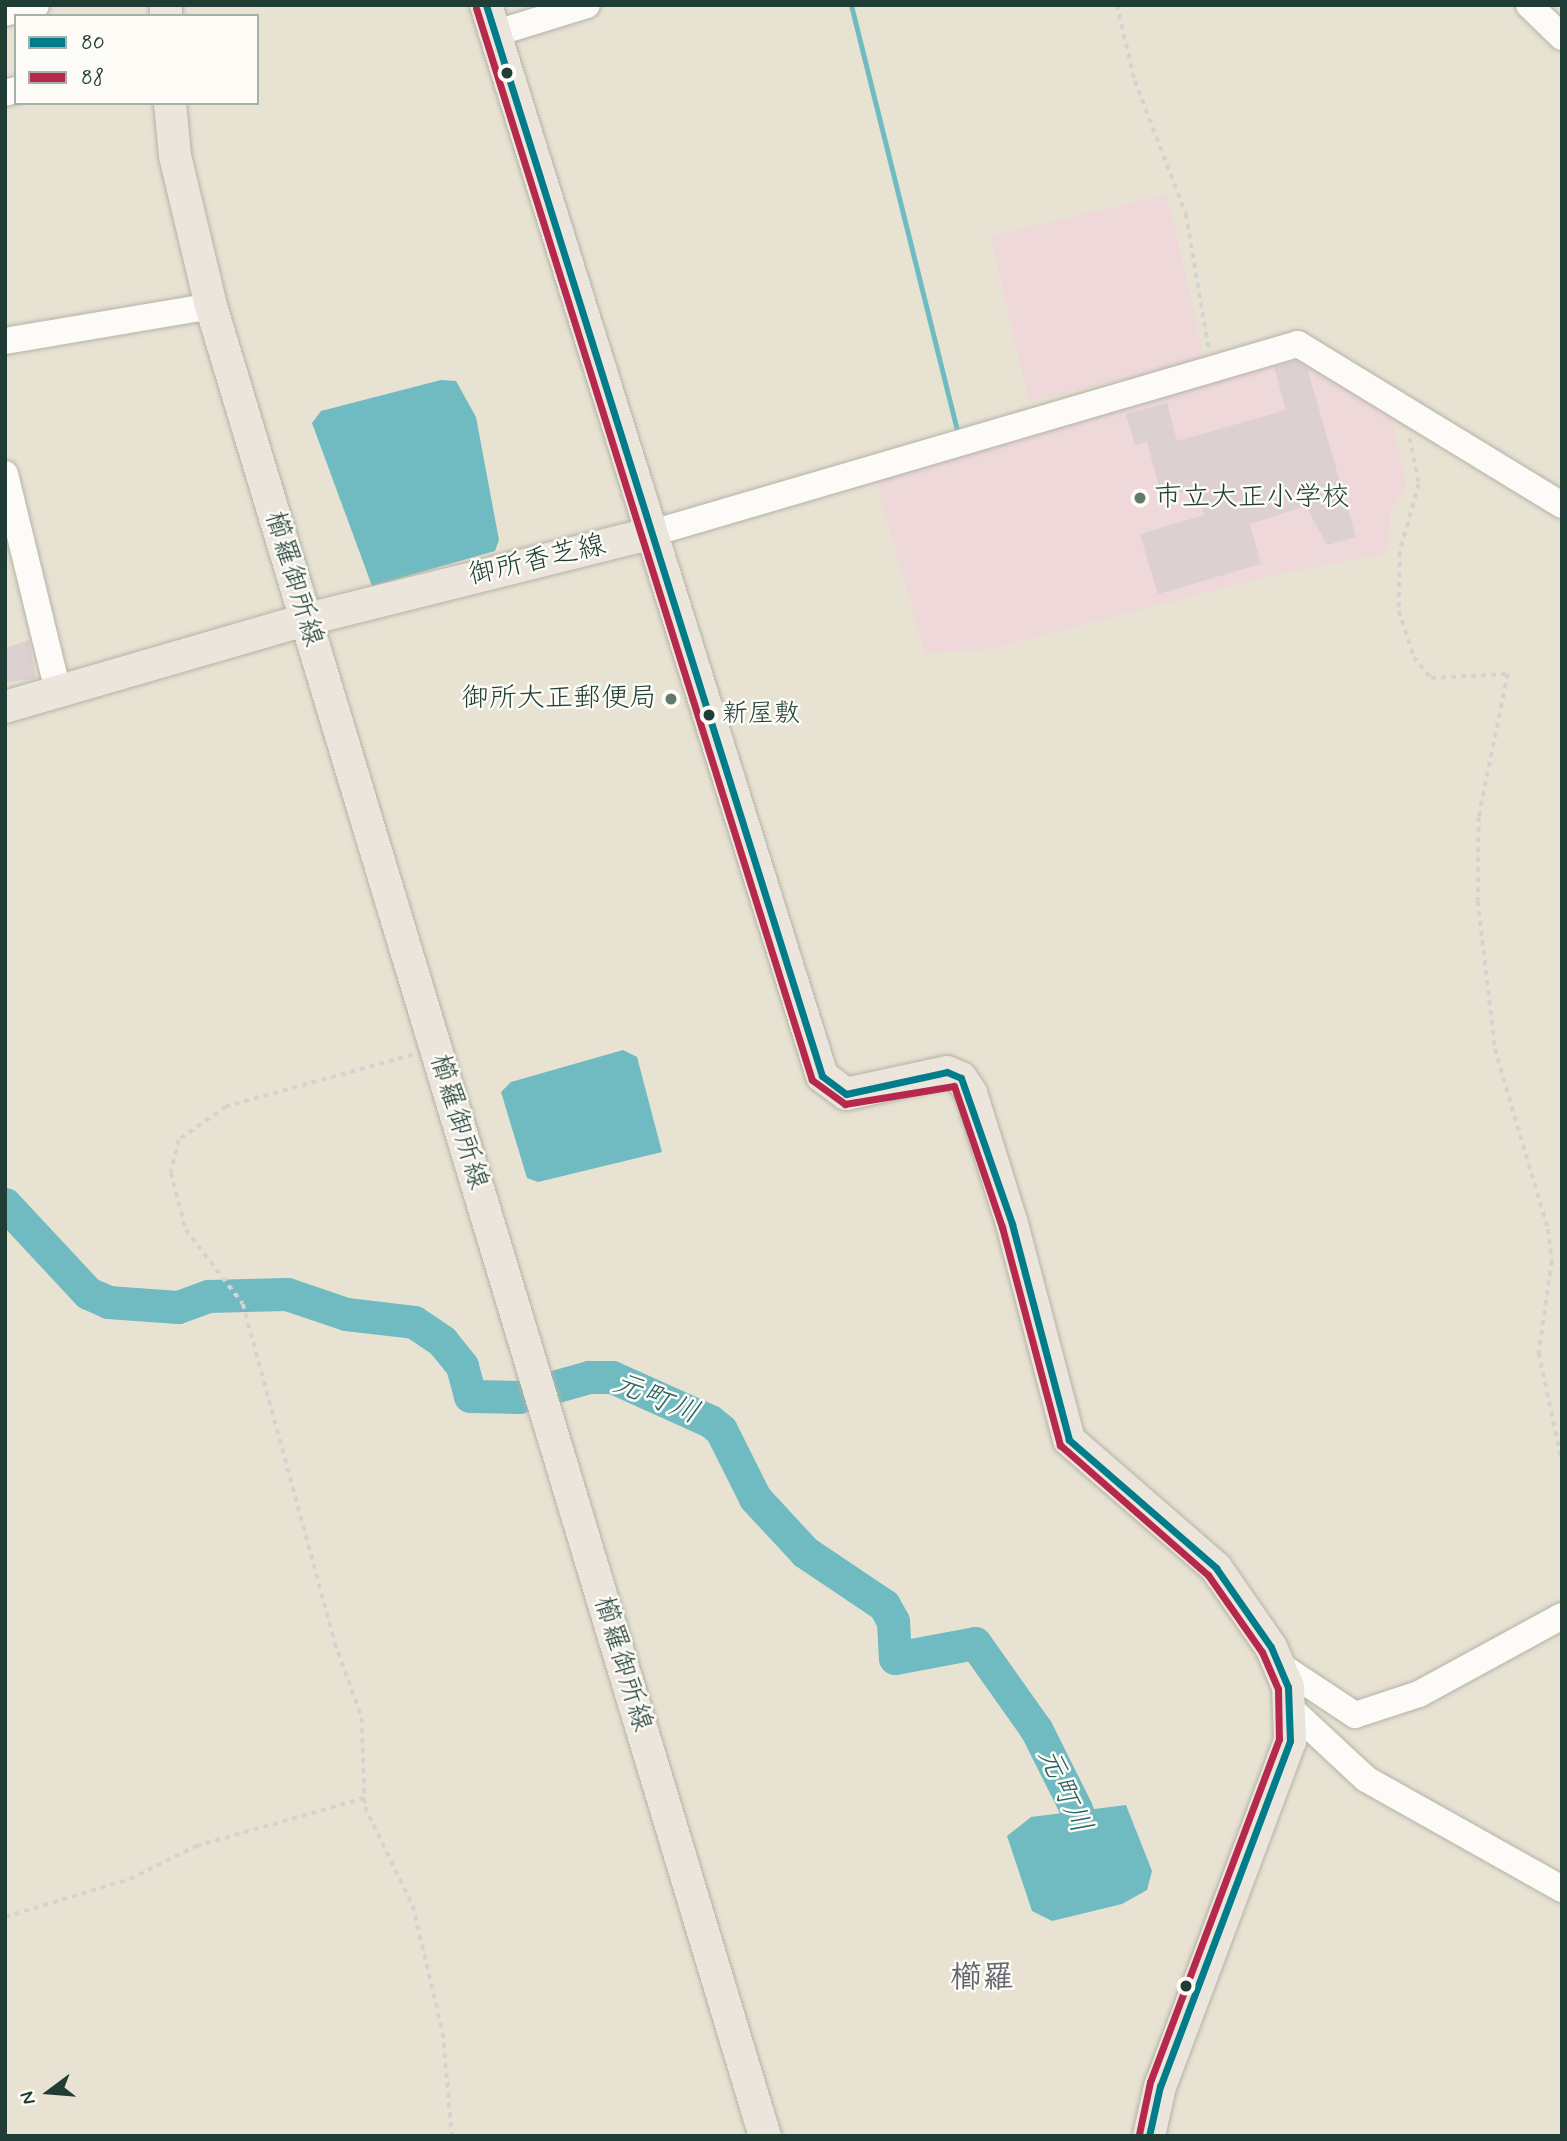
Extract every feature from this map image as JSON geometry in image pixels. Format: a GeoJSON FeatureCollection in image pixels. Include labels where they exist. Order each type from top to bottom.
{"type":"FeatureCollection","features":[{"type":"Feature","properties":{"kind":"main road"},"geometry":{"type":"LineString","coordinates":[[490,20],[649,534],[822,1076],[846,1094],[947,1072],[961,1078],[1012,1224],[1069,1440],[1216,1568],[1281,1667],[1292,1710],[1290,1741],[1160,2086],[1149,2136]]}},
{"type":"Feature","properties":{"kind":"main road","name":"櫛羅御所線"},"geometry":{"type":"LineString","coordinates":[[170,105],[175,156],[211,306],[765,2136]]}},
{"type":"Feature","properties":{"kind":"main road","name":"御所香芝線"},"geometry":{"type":"LineString","coordinates":[[5,707],[304,620],[649,534]]}},
{"type":"Feature","properties":{"kind":"street"},"geometry":{"type":"LineString","coordinates":[[5,13],[36,5]]}},
{"type":"Feature","properties":{"kind":"street"},"geometry":{"type":"LineString","coordinates":[[490,20],[587,5]]}},
{"type":"Feature","properties":{"kind":"street"},"geometry":{"type":"LineString","coordinates":[[1529,5],[1562,37]]}},
{"type":"Feature","properties":{"kind":"street"},"geometry":{"type":"LineString","coordinates":[[5,341],[211,306]]}},
{"type":"Feature","properties":{"kind":"street"},"geometry":{"type":"LineString","coordinates":[[649,534],[1298,344],[1562,505]]}},
{"type":"Feature","properties":{"kind":"street"},"geometry":{"type":"LineString","coordinates":[[5,474],[13,548],[58,692]]}},
{"type":"Feature","properties":{"kind":"street"},"geometry":{"type":"LineString","coordinates":[[1281,1667],[1354,1715],[1419,1694],[1562,1616]]}},
{"type":"Feature","properties":{"kind":"street"},"geometry":{"type":"LineString","coordinates":[[1292,1710],[1366,1779],[1562,1889]]}},
{"type":"Feature","properties":{"kind":"path"},"geometry":{"type":"LineString","coordinates":[[1117,5],[1135,81],[1186,214],[1213,369]]}},
{"type":"Feature","properties":{"kind":"path"},"geometry":{"type":"LineString","coordinates":[[1399,405],[1419,484],[1400,552],[1399,611],[1409,644],[1431,678],[1508,674],[1479,817],[1478,901],[1495,1049],[1548,1229],[1552,1261],[1539,1353],[1562,1462]]}},
{"type":"Feature","properties":{"kind":"path"},"geometry":{"type":"LineString","coordinates":[[436,1050],[226,1107],[179,1139],[171,1173],[178,1214],[224,1285],[243,1304],[335,1643],[362,1718],[363,1798],[413,1906],[443,2033],[452,2136]]}},
{"type":"Feature","properties":{"kind":"path"},"geometry":{"type":"LineString","coordinates":[[5,1917],[130,1879],[196,1846],[363,1798]]}},
{"type":"Feature","properties":{"kind":"shaded area"},"geometry":{"type":"Polygon","coordinates":[[[1167,195],[1205,361],[1029,401],[991,236],[1167,195]]]}},
{"type":"Feature","properties":{"kind":"shaded area","name":"市立大正小学校"},"geometry":{"type":"Polygon","coordinates":[[[1302,353],[1390,410],[1406,485],[1391,511],[1387,553],[1269,576],[990,649],[925,653],[875,479],[1302,353]]]}},
{"type":"Feature","properties":{"kind":"water"},"geometry":{"type":"Polygon","coordinates":[[[441,380],[456,381],[476,417],[499,540],[495,551],[372,586],[312,423],[321,411],[441,380]]]}},
{"type":"Feature","properties":{"kind":"water"},"geometry":{"type":"Polygon","coordinates":[[[623,1050],[637,1057],[662,1152],[538,1182],[527,1178],[501,1092],[511,1082],[623,1050]]]}},
{"type":"Feature","properties":{"kind":"water"},"geometry":{"type":"Polygon","coordinates":[[[1126,1805],[1152,1871],[1147,1890],[1122,1904],[1052,1921],[1032,1911],[1007,1836],[1031,1817],[1126,1805]]]}},
{"type":"Feature","properties":{"kind":"building"},"geometry":{"type":"Polygon","coordinates":[[[1296,361],[1307,368],[1356,537],[1327,545],[1306,506],[1250,524],[1261,564],[1158,594],[1140,534],[1204,515],[1197,488],[1162,498],[1147,442],[1135,445],[1126,414],[1167,403],[1177,441],[1286,410],[1274,367],[1296,361]]]}},
{"type":"Feature","properties":{"kind":"building"},"geometry":{"type":"Polygon","coordinates":[[[29,640],[36,679],[5,682],[5,648],[29,640]]]}},
{"type":"Feature","properties":{"kind":"waterway"},"geometry":{"type":"LineString","coordinates":[[851,5],[957,430]]}},
{"type":"Feature","properties":{"kind":"waterway","name":"元町川"},"geometry":{"type":"LineString","coordinates":[[5,1204],[88,1293],[108,1302],[178,1307],[208,1296],[287,1294],[346,1314],[414,1322],[442,1341],[462,1366],[470,1396],[518,1397],[589,1377],[612,1377],[710,1421],[721,1430],[755,1498],[805,1552],[884,1605],[893,1621],[895,1658],[975,1643],[1036,1729],[1076,1809],[1091,1853]]}},
{"type":"Feature","properties":{"kind":"transit line","name":"80"},"geometry":{"type":"LineString","coordinates":[[486,5],[822,1076],[846,1094],[947,1072],[961,1078],[1012,1224],[1069,1440],[1216,1568],[1271,1647],[1288,1687],[1290,1741],[1160,2086],[1149,2136]]}},
{"type":"Feature","properties":{"kind":"transit line","name":"88"},"geometry":{"type":"LineString","coordinates":[[476,8],[812,1080],[845,1104],[954,1086],[1002,1227],[1060,1445],[1208,1575],[1262,1652],[1278,1689],[1279,1739],[1150,2082],[1139,2134]]}},
{"type":"Feature","properties":{"kind":"place","name":"市立大正小学校"},"geometry":{"type":"Point","coordinates":[1140,498]}},
{"type":"Feature","properties":{"kind":"place","name":"御所大正郵便局"},"geometry":{"type":"Point","coordinates":[671,699]}},
{"type":"Feature","properties":{"kind":"place","name":"新屋敷"},"geometry":{"type":"Point","coordinates":[709,715]}},
{"type":"Feature","properties":{"kind":"district","name":"櫛羅"},"geometry":{"type":"Point","coordinates":[982,1978]}}]}
